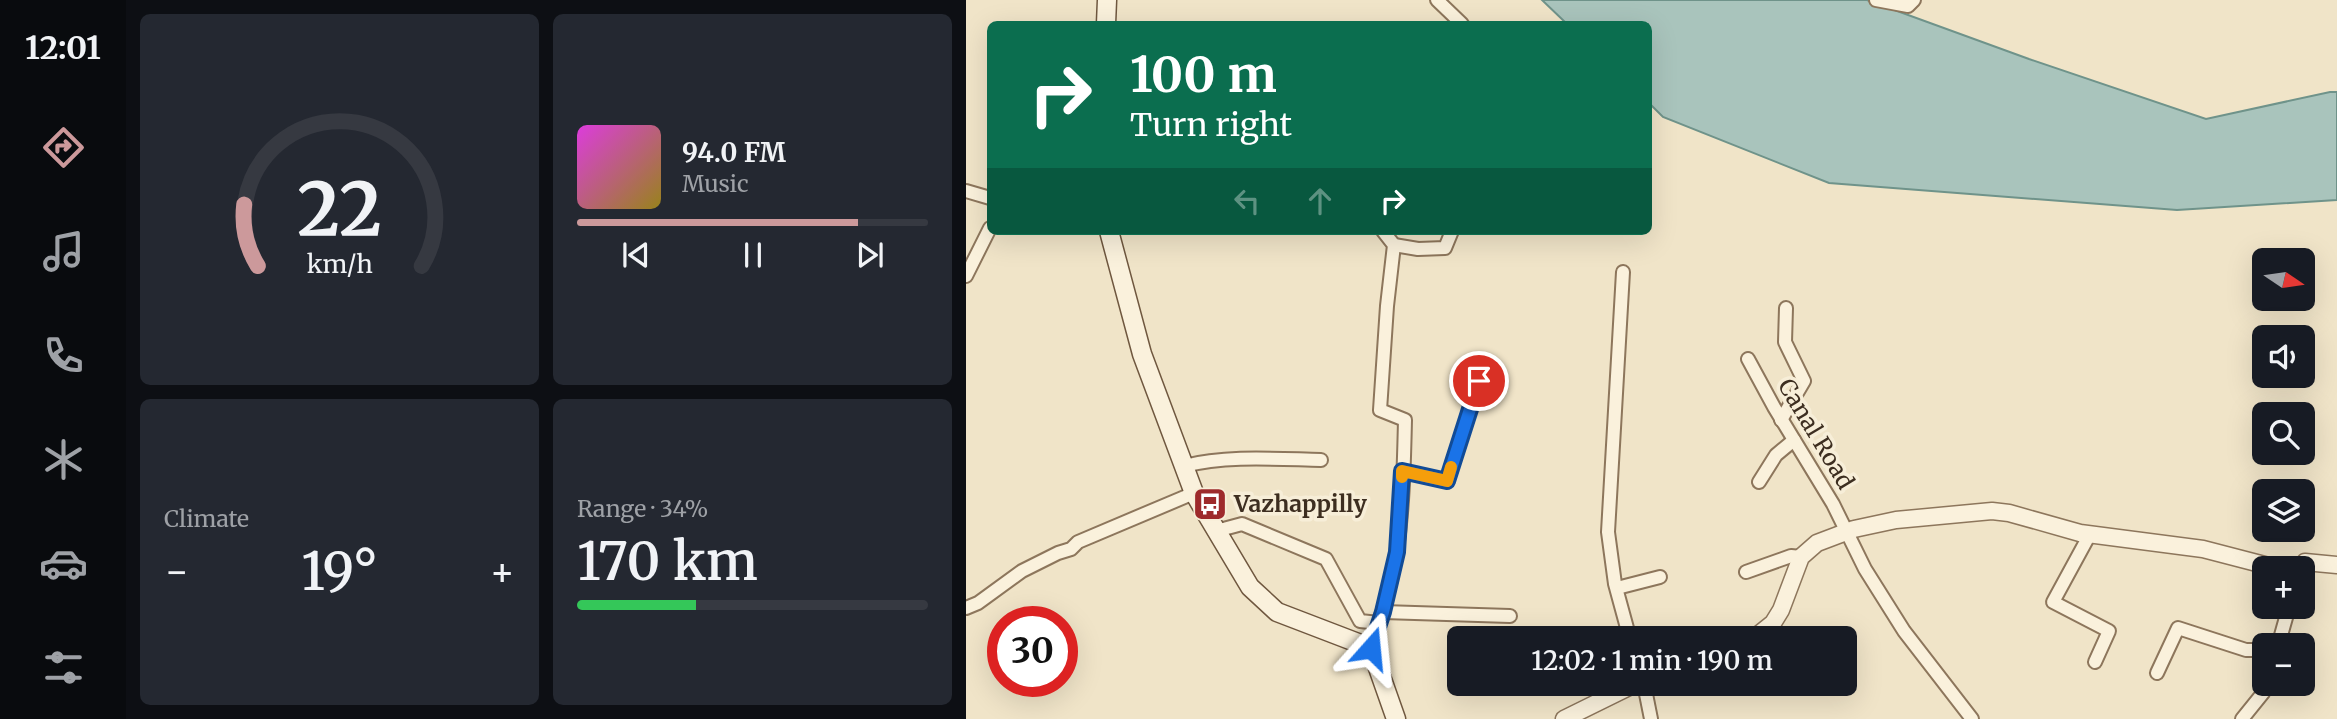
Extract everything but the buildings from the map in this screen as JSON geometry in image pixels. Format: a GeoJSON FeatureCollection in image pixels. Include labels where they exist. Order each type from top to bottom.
{"type":"FeatureCollection","features":[{"type":"Feature","properties":{"kind":"main road"},"geometry":{"type":"LineString","coordinates":[[1106,21],[1107,0]]}},
{"type":"Feature","properties":{"kind":"main road"},"geometry":{"type":"LineString","coordinates":[[1110,235],[1142,354],[1194,493],[1216,531],[1250,587],[1277,612],[1371,648],[1396,719]]}},
{"type":"Feature","properties":{"kind":"street"},"geometry":{"type":"LineString","coordinates":[[1437,0],[1459,21]]}},
{"type":"Feature","properties":{"kind":"street"},"geometry":{"type":"LineString","coordinates":[[1876,0],[1908,6],[1914,0]]}},
{"type":"Feature","properties":{"kind":"street"},"geometry":{"type":"LineString","coordinates":[[966,191],[987,197]]}},
{"type":"Feature","properties":{"kind":"street"},"geometry":{"type":"LineString","coordinates":[[966,276],[987,234]]}},
{"type":"Feature","properties":{"kind":"street"},"geometry":{"type":"LineString","coordinates":[[1371,648],[1397,552],[1405,420],[1380,410],[1394,245],[1386,235]]}},
{"type":"Feature","properties":{"kind":"street"},"geometry":{"type":"LineString","coordinates":[[1394,245],[1445,248],[1450,235]]}},
{"type":"Feature","properties":{"kind":"street"},"geometry":{"type":"LineString","coordinates":[[1623,272],[1608,532],[1616,588],[1626,626]]}},
{"type":"Feature","properties":{"kind":"street"},"geometry":{"type":"LineString","coordinates":[[1782,420],[1804,381],[1785,342],[1786,307]]}},
{"type":"Feature","properties":{"kind":"street","name":"Canal Road"},"geometry":{"type":"LineString","coordinates":[[1748,359],[1833,504],[1865,569],[1904,631],[1967,717]]}},
{"type":"Feature","properties":{"kind":"street"},"geometry":{"type":"LineString","coordinates":[[1402,471],[1447,481],[1479,381]]}},
{"type":"Feature","properties":{"kind":"street"},"geometry":{"type":"LineString","coordinates":[[1759,481],[1776,455],[1794,440]]}},
{"type":"Feature","properties":{"kind":"street"},"geometry":{"type":"LineString","coordinates":[[1184,466],[1202,462],[1269,459],[1321,460]]}},
{"type":"Feature","properties":{"kind":"street"},"geometry":{"type":"LineString","coordinates":[[966,608],[978,603],[1022,571],[1071,549],[1077,541],[1194,493]]}},
{"type":"Feature","properties":{"kind":"street"},"geometry":{"type":"LineString","coordinates":[[1768,626],[1781,610],[1801,557],[1817,543],[1846,532],[1896,520],[1992,511],[2090,534],[2203,549],[2252,562]]}},
{"type":"Feature","properties":{"kind":"street"},"geometry":{"type":"LineString","coordinates":[[1216,531],[1242,524],[1326,559],[1360,621],[1381,618],[1510,616]]}},
{"type":"Feature","properties":{"kind":"street"},"geometry":{"type":"LineString","coordinates":[[2090,534],[2053,602],[2109,631],[2095,662]]}},
{"type":"Feature","properties":{"kind":"street"},"geometry":{"type":"LineString","coordinates":[[1746,572],[1791,556],[1801,557]]}},
{"type":"Feature","properties":{"kind":"street"},"geometry":{"type":"LineString","coordinates":[[2315,561],[2337,565]]}},
{"type":"Feature","properties":{"kind":"street"},"geometry":{"type":"LineString","coordinates":[[1616,588],[1660,577]]}},
{"type":"Feature","properties":{"kind":"street"},"geometry":{"type":"LineString","coordinates":[[2157,673],[2178,628],[2252,650]]}},
{"type":"Feature","properties":{"kind":"street"},"geometry":{"type":"LineString","coordinates":[[1564,719],[1611,696]]}},
{"type":"Feature","properties":{"kind":"street"},"geometry":{"type":"LineString","coordinates":[[1646,696],[1651,719]]}},
{"type":"Feature","properties":{"kind":"street"},"geometry":{"type":"LineString","coordinates":[[2242,719],[2261,696]]}},
{"type":"Feature","properties":{"kind":"water"},"geometry":{"type":"Polygon","coordinates":[[[1542,0],[1867,0],[2206,119],[2337,92],[2337,200],[2177,210],[1829,183],[1663,117],[1652,106],[1652,21],[1564,21],[1542,0]]]}},
{"type":"Feature","properties":{"kind":"slow traffic"},"geometry":{"type":"LineString","coordinates":[[1402,477],[1402,471],[1447,481],[1451,467]]}},
{"type":"Feature","properties":{"kind":"place","name":"Vazhappilly"},"geometry":{"type":"Point","coordinates":[1210,504]}},
{"type":"Feature","properties":{"kind":"route"},"geometry":{"type":"LineString","coordinates":[[1371,648],[1383,612],[1397,552],[1402,471],[1447,481],[1479,381]]}}]}
